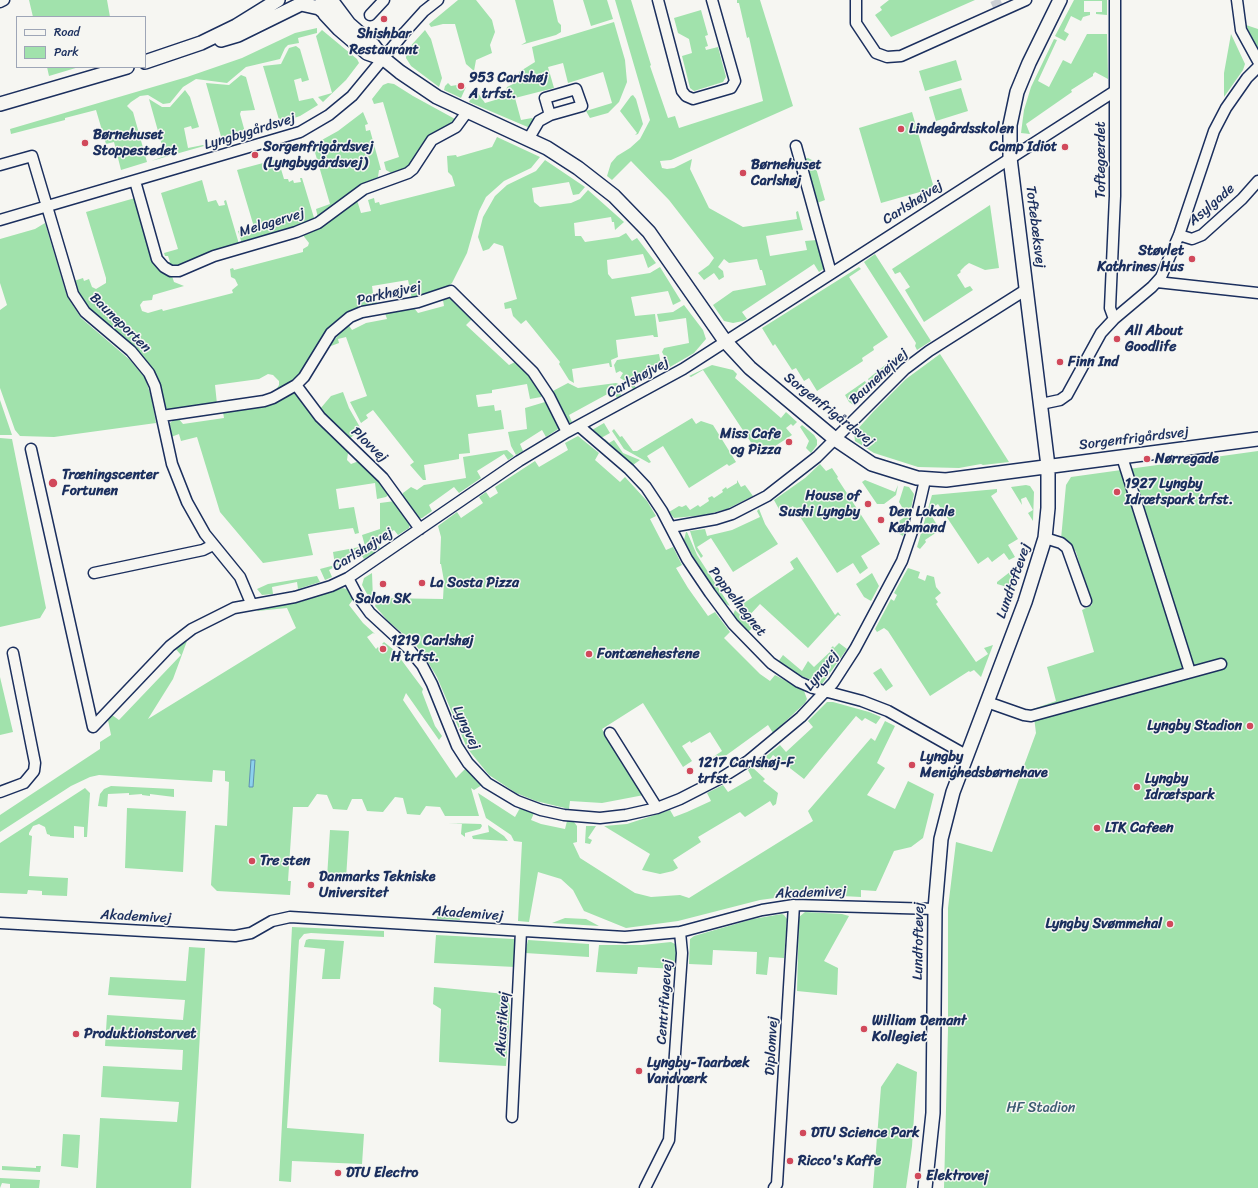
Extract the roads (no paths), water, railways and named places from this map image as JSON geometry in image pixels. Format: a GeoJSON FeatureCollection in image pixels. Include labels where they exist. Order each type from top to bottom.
{"type":"FeatureCollection","features":[{"type":"Feature","properties":{"kind":"street"},"geometry":{"type":"LineString","coordinates":[[0,2],[4,0]]}},
{"type":"Feature","properties":{"kind":"street"},"geometry":{"type":"LineString","coordinates":[[201,43],[236,26],[278,0]]}},
{"type":"Feature","properties":{"kind":"street","name":"Sorgenfrigårdsvej"},"geometry":{"type":"LineString","coordinates":[[331,0],[344,19],[373,45],[384,59],[400,72],[432,93],[467,112],[529,138],[578,168],[619,201],[648,232],[726,341],[750,368],[835,439],[872,464],[902,475],[925,480],[969,478],[1048,466],[1258,439]]}},
{"type":"Feature","properties":{"kind":"street"},"geometry":{"type":"LineString","coordinates":[[370,15],[384,0]]}},
{"type":"Feature","properties":{"kind":"street","name":"Lyngbygårdsvej"},"geometry":{"type":"LineString","coordinates":[[0,220],[300,132],[317,123],[352,96],[413,23],[438,0]]}},
{"type":"Feature","properties":{"kind":"street"},"geometry":{"type":"LineString","coordinates":[[658,0],[682,91],[686,96],[693,99],[731,88],[735,81],[712,0]]}},
{"type":"Feature","properties":{"kind":"street"},"geometry":{"type":"LineString","coordinates":[[856,0],[856,23],[876,53],[887,58],[901,56],[999,10],[1026,0]]}},
{"type":"Feature","properties":{"kind":"street","name":"Toftebæksvej"},"geometry":{"type":"LineString","coordinates":[[1048,466],[1042,404],[1010,158],[1010,125],[1017,92],[1029,63],[1060,0]]}},
{"type":"Feature","properties":{"kind":"street","name":"Toftegærdet"},"geometry":{"type":"LineString","coordinates":[[1114,319],[1110,308],[1115,196],[1115,0]]}},
{"type":"Feature","properties":{"kind":"street"},"geometry":{"type":"LineString","coordinates":[[1237,0],[1241,30],[1258,61]]}},
{"type":"Feature","properties":{"kind":"street"},"geometry":{"type":"LineString","coordinates":[[146,62],[201,43],[238,35],[301,4],[318,8],[322,6]]}},
{"type":"Feature","properties":{"kind":"street","name":"Sorgenfrigårdsvej"},"geometry":{"type":"LineString","coordinates":[[322,6],[339,29],[360,48],[374,57],[384,59]]}},
{"type":"Feature","properties":{"kind":"street"},"geometry":{"type":"LineString","coordinates":[[1042,404],[1060,400],[1067,395],[1102,333],[1114,319],[1157,282],[1166,268],[1180,235],[1219,120],[1247,78],[1258,67]]}},
{"type":"Feature","properties":{"kind":"street"},"geometry":{"type":"LineString","coordinates":[[0,104],[124,68]]}},
{"type":"Feature","properties":{"kind":"street","name":"Carlshøjvej"},"geometry":{"type":"LineString","coordinates":[[31,449],[93,727],[180,638],[220,614],[251,603],[295,597],[331,586],[348,578],[506,469],[567,432],[673,375],[1115,91]]}},
{"type":"Feature","properties":{"kind":"street","name":"Melagervej"},"geometry":{"type":"LineString","coordinates":[[135,181],[157,259],[170,271],[180,271],[214,256],[296,232],[318,223],[364,189],[408,173],[413,169],[432,140],[456,127],[467,112]]}},
{"type":"Feature","properties":{"kind":"street"},"geometry":{"type":"LineString","coordinates":[[529,138],[539,121],[550,115]]}},
{"type":"Feature","properties":{"kind":"street"},"geometry":{"type":"LineString","coordinates":[[796,146],[831,273]]}},
{"type":"Feature","properties":{"kind":"street"},"geometry":{"type":"LineString","coordinates":[[0,165],[32,156],[47,206]]}},
{"type":"Feature","properties":{"kind":"street","name":"Asylgade"},"geometry":{"type":"LineString","coordinates":[[1180,235],[1192,239],[1202,234],[1242,199],[1258,181]]}},
{"type":"Feature","properties":{"kind":"street","name":"Bauneporten"},"geometry":{"type":"LineString","coordinates":[[47,206],[67,279],[76,299],[85,312],[145,366],[156,386],[172,464],[186,502],[198,524],[213,545],[240,577],[251,603]]}},
{"type":"Feature","properties":{"kind":"street"},"geometry":{"type":"LineString","coordinates":[[1157,282],[1258,293]]}},
{"type":"Feature","properties":{"kind":"street","name":"Baunehøjvej"},"geometry":{"type":"LineString","coordinates":[[671,527],[716,519],[747,507],[800,471],[916,360],[1026,289]]}},
{"type":"Feature","properties":{"kind":"street","name":"Parkhøjvej"},"geometry":{"type":"LineString","coordinates":[[162,416],[264,401],[296,385],[304,377],[331,333],[350,317],[362,312],[418,302],[451,291],[533,372],[549,396],[567,432]]}},
{"type":"Feature","properties":{"kind":"street","name":"Plovvej"},"geometry":{"type":"LineString","coordinates":[[296,385],[324,422],[368,461],[384,478],[420,529]]}},
{"type":"Feature","properties":{"kind":"street","name":"Poppelhegnet"},"geometry":{"type":"LineString","coordinates":[[579,426],[629,468],[646,487],[671,527],[688,559],[710,593],[733,624],[771,663],[799,682],[862,701],[888,711],[966,755]]}},
{"type":"Feature","properties":{"kind":"street"},"geometry":{"type":"LineString","coordinates":[[1122,457],[1190,672]]}},
{"type":"Feature","properties":{"kind":"street","name":"Lundtoftevej"},"geometry":{"type":"LineString","coordinates":[[925,1188],[933,1113],[935,909],[941,839],[949,807],[966,755],[1025,602],[1045,538],[1048,508],[1048,466]]}},
{"type":"Feature","properties":{"kind":"street","name":"Lyngvej"},"geometry":{"type":"LineString","coordinates":[[348,578],[357,595],[370,613],[408,648],[422,665],[432,684],[457,746],[468,763],[487,783],[517,801],[541,810],[582,818],[614,817],[656,808],[716,781],[748,761],[801,717],[825,691],[843,670],[902,561],[915,523],[925,480]]}},
{"type":"Feature","properties":{"kind":"street"},"geometry":{"type":"LineString","coordinates":[[1045,538],[1061,543],[1067,548],[1086,601]]}},
{"type":"Feature","properties":{"kind":"street"},"geometry":{"type":"LineString","coordinates":[[94,573],[203,550],[213,545]]}},
{"type":"Feature","properties":{"kind":"street"},"geometry":{"type":"LineString","coordinates":[[0,792],[24,783],[34,771],[35,763],[13,653]]}},
{"type":"Feature","properties":{"kind":"street"},"geometry":{"type":"LineString","coordinates":[[987,702],[1024,716],[1031,716],[1221,664]]}},
{"type":"Feature","properties":{"kind":"street"},"geometry":{"type":"LineString","coordinates":[[610,733],[656,808]]}},
{"type":"Feature","properties":{"kind":"street","name":"Akademivej"},"geometry":{"type":"LineString","coordinates":[[0,923],[235,936],[251,933],[272,921],[290,917],[625,937],[680,932],[762,910],[794,905],[935,909]]}},
{"type":"Feature","properties":{"kind":"street","name":"Diplomvej"},"geometry":{"type":"LineString","coordinates":[[774,1188],[777,1184],[794,905]]}},
{"type":"Feature","properties":{"kind":"street","name":"Akustikvej"},"geometry":{"type":"LineString","coordinates":[[512,1118],[521,931]]}},
{"type":"Feature","properties":{"kind":"street","name":"Centrifugevej"},"geometry":{"type":"LineString","coordinates":[[645,1188],[669,1140],[682,953],[680,932]]}},
{"type":"Feature","properties":{"kind":"water"},"geometry":{"type":"Polygon","coordinates":[[[251,760],[255,760],[253,787],[249,787],[251,760]]]}},
{"type":"Feature","properties":{"kind":"tunnel"},"geometry":{"type":"LineString","coordinates":[[995,0],[999,9]]}},
{"type":"Feature","properties":{"kind":"place","name":"Shishbar Restaurant"},"geometry":{"type":"Point","coordinates":[384,19]}},
{"type":"Feature","properties":{"kind":"place","name":"953 Carlshøj A trfst."},"geometry":{"type":"Point","coordinates":[461,86]}},
{"type":"Feature","properties":{"kind":"place","name":"Lindegårdsskolen"},"geometry":{"type":"Point","coordinates":[901,129]}},
{"type":"Feature","properties":{"kind":"place","name":"Børnehuset Stoppestedet"},"geometry":{"type":"Point","coordinates":[85,143]}},
{"type":"Feature","properties":{"kind":"place","name":"Camp Idiot"},"geometry":{"type":"Point","coordinates":[1065,147]}},
{"type":"Feature","properties":{"kind":"place","name":"Sorgenfrigårdsvej (Lyngbygårdsvej)"},"geometry":{"type":"Point","coordinates":[255,155]}},
{"type":"Feature","properties":{"kind":"place","name":"Børnehuset Carlshøj"},"geometry":{"type":"Point","coordinates":[743,173]}},
{"type":"Feature","properties":{"kind":"place","name":"Støvlet Kathrines Hus"},"geometry":{"type":"Point","coordinates":[1192,259]}},
{"type":"Feature","properties":{"kind":"place","name":"All About Goodlife"},"geometry":{"type":"Point","coordinates":[1117,339]}},
{"type":"Feature","properties":{"kind":"place","name":"Finn Ind"},"geometry":{"type":"Point","coordinates":[1060,362]}},
{"type":"Feature","properties":{"kind":"place","name":"Miss Cafe og Pizza"},"geometry":{"type":"Point","coordinates":[789,442]}},
{"type":"Feature","properties":{"kind":"place","name":"Nørregade"},"geometry":{"type":"Point","coordinates":[1147,459]}},
{"type":"Feature","properties":{"kind":"place","name":"Træningscenter Fortunen"},"geometry":{"type":"Point","coordinates":[53,483]}},
{"type":"Feature","properties":{"kind":"place","name":"1927 Lyngby Idrætspark trfst."},"geometry":{"type":"Point","coordinates":[1117,492]}},
{"type":"Feature","properties":{"kind":"place","name":"House of Sushi Lyngby"},"geometry":{"type":"Point","coordinates":[868,504]}},
{"type":"Feature","properties":{"kind":"place","name":"Den Lokale Købmand"},"geometry":{"type":"Point","coordinates":[881,520]}},
{"type":"Feature","properties":{"kind":"place","name":"La Sosta Pizza"},"geometry":{"type":"Point","coordinates":[422,583]}},
{"type":"Feature","properties":{"kind":"place","name":"Salon SK"},"geometry":{"type":"Point","coordinates":[383,584]}},
{"type":"Feature","properties":{"kind":"place","name":"1219 Carlshøj H trfst."},"geometry":{"type":"Point","coordinates":[383,649]}},
{"type":"Feature","properties":{"kind":"place","name":"Fontænehestene"},"geometry":{"type":"Point","coordinates":[589,654]}},
{"type":"Feature","properties":{"kind":"place","name":"Lyngby Stadion"},"geometry":{"type":"Point","coordinates":[1250,726]}},
{"type":"Feature","properties":{"kind":"place","name":"Lyngby Menighedsbørnehave"},"geometry":{"type":"Point","coordinates":[912,765]}},
{"type":"Feature","properties":{"kind":"place","name":"1217 Carlshøj-F trfst."},"geometry":{"type":"Point","coordinates":[690,771]}},
{"type":"Feature","properties":{"kind":"place","name":"Lyngby Idrætspark"},"geometry":{"type":"Point","coordinates":[1137,787]}},
{"type":"Feature","properties":{"kind":"place","name":"LTK Cafeen"},"geometry":{"type":"Point","coordinates":[1097,828]}},
{"type":"Feature","properties":{"kind":"place","name":"Tre sten"},"geometry":{"type":"Point","coordinates":[252,861]}},
{"type":"Feature","properties":{"kind":"place","name":"Danmarks Tekniske Universitet"},"geometry":{"type":"Point","coordinates":[311,885]}},
{"type":"Feature","properties":{"kind":"place","name":"Lyngby Svømmehal"},"geometry":{"type":"Point","coordinates":[1170,924]}},
{"type":"Feature","properties":{"kind":"place","name":"William Demant Kollegiet"},"geometry":{"type":"Point","coordinates":[864,1029]}},
{"type":"Feature","properties":{"kind":"place","name":"Produktionstorvet"},"geometry":{"type":"Point","coordinates":[76,1034]}},
{"type":"Feature","properties":{"kind":"place","name":"Lyngby-Taarbæk Vandværk"},"geometry":{"type":"Point","coordinates":[639,1071]}},
{"type":"Feature","properties":{"kind":"place","name":"DTU Science Park"},"geometry":{"type":"Point","coordinates":[803,1133]}},
{"type":"Feature","properties":{"kind":"place","name":"Ricco's Kaffe"},"geometry":{"type":"Point","coordinates":[790,1161]}},
{"type":"Feature","properties":{"kind":"place","name":"DTU Electro"},"geometry":{"type":"Point","coordinates":[338,1173]}},
{"type":"Feature","properties":{"kind":"place","name":"Elektrovej"},"geometry":{"type":"Point","coordinates":[918,1176]}},
{"type":"Feature","properties":{"kind":"park label","name":"HF Stadion"},"geometry":{"type":"Point","coordinates":[1041,1108]}}]}
